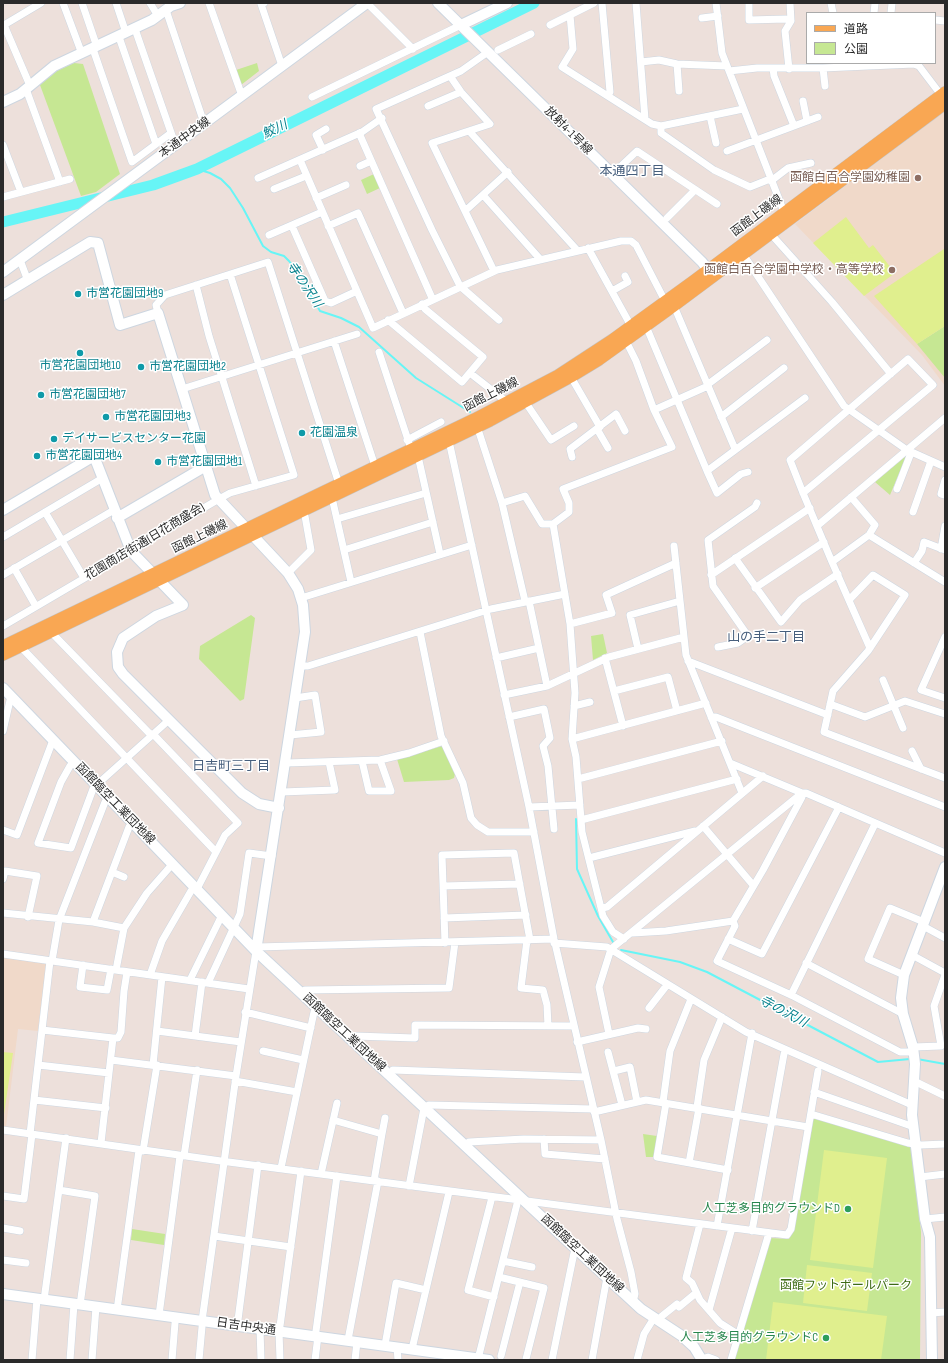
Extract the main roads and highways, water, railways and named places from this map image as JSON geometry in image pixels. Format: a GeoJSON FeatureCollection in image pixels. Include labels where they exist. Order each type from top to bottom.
{"type":"FeatureCollection","features":[{"type":"Feature","properties":{"kind":"main road","name":"函館上磯線"},"geometry":{"type":"LineString","coordinates":[[3,646],[156,577],[251,532],[412,448],[449,441],[507,402],[558,375],[631,326],[669,304],[711,273],[784,212],[941,91]]}},
{"type":"Feature","properties":{"kind":"main road","name":"函館上磯線"},"geometry":{"type":"LineString","coordinates":[[711,273],[743,254],[945,104]]}},
{"type":"Feature","properties":{"kind":"main road","name":"函館上磯線"},"geometry":{"type":"LineString","coordinates":[[251,532],[339,484],[412,448],[526,403],[571,378],[626,341],[646,326],[669,304]]}},
{"type":"Feature","properties":{"kind":"main road","name":"函館上磯線"},"geometry":{"type":"LineString","coordinates":[[3,655],[51,632],[156,577]]}},
{"type":"Feature","properties":{"kind":"waterway","name":"鮫川"},"geometry":{"type":"LineString","coordinates":[[3,222],[153,185],[197,169],[534,3]]}},
{"type":"Feature","properties":{"kind":"waterway","name":"寺の沢川"},"geometry":{"type":"LineString","coordinates":[[197,169],[210,173],[221,179],[230,188],[243,208],[263,246],[271,252],[284,256],[289,261],[298,273],[320,311],[341,318],[359,327],[416,378],[470,412]]}},
{"type":"Feature","properties":{"kind":"waterway","name":"寺の沢川"},"geometry":{"type":"LineString","coordinates":[[576,819],[577,869],[598,916],[613,942]]}},
{"type":"Feature","properties":{"kind":"waterway","name":"寺の沢川"},"geometry":{"type":"LineString","coordinates":[[621,950],[680,962],[707,972],[878,1062],[910,1059]]}},
{"type":"Feature","properties":{"kind":"waterway","name":"寺の沢川"},"geometry":{"type":"LineString","coordinates":[[917,1059],[945,1064]]}},
{"type":"Feature","properties":{"kind":"place","name":"函館白百合学園幼稚園"},"geometry":{"type":"Point","coordinates":[918,178]}},
{"type":"Feature","properties":{"kind":"place","name":"函館白百合学園中学校・高等学校"},"geometry":{"type":"Point","coordinates":[892,270]}},
{"type":"Feature","properties":{"kind":"place","name":"市営花園団地9"},"geometry":{"type":"Point","coordinates":[78,294]}},
{"type":"Feature","properties":{"kind":"place","name":"市営花園団地10"},"geometry":{"type":"Point","coordinates":[80,353]}},
{"type":"Feature","properties":{"kind":"place","name":"市営花園団地2"},"geometry":{"type":"Point","coordinates":[141,367]}},
{"type":"Feature","properties":{"kind":"place","name":"市営花園団地7"},"geometry":{"type":"Point","coordinates":[41,395]}},
{"type":"Feature","properties":{"kind":"place","name":"市営花園団地3"},"geometry":{"type":"Point","coordinates":[106,417]}},
{"type":"Feature","properties":{"kind":"place","name":"花園温泉"},"geometry":{"type":"Point","coordinates":[302,433]}},
{"type":"Feature","properties":{"kind":"place","name":"デイサービスセンター花園"},"geometry":{"type":"Point","coordinates":[54,439]}},
{"type":"Feature","properties":{"kind":"place","name":"市営花園団地4"},"geometry":{"type":"Point","coordinates":[37,456]}},
{"type":"Feature","properties":{"kind":"place","name":"市営花園団地1"},"geometry":{"type":"Point","coordinates":[158,462]}},
{"type":"Feature","properties":{"kind":"place","name":"人工芝多目的グラウンドD"},"geometry":{"type":"Point","coordinates":[848,1209]}},
{"type":"Feature","properties":{"kind":"place","name":"人工芝多目的グラウンドC"},"geometry":{"type":"Point","coordinates":[826,1338]}},
{"type":"Feature","properties":{"kind":"district","name":"本通四丁目"},"geometry":{"type":"Point","coordinates":[632,172]}},
{"type":"Feature","properties":{"kind":"district","name":"山の手二丁目"},"geometry":{"type":"Point","coordinates":[766,638]}},
{"type":"Feature","properties":{"kind":"district","name":"日吉町三丁目"},"geometry":{"type":"Point","coordinates":[231,767]}},
{"type":"Feature","properties":{"kind":"park label","name":"函館フットボールパーク"},"geometry":{"type":"Point","coordinates":[846,1286]}}]}
